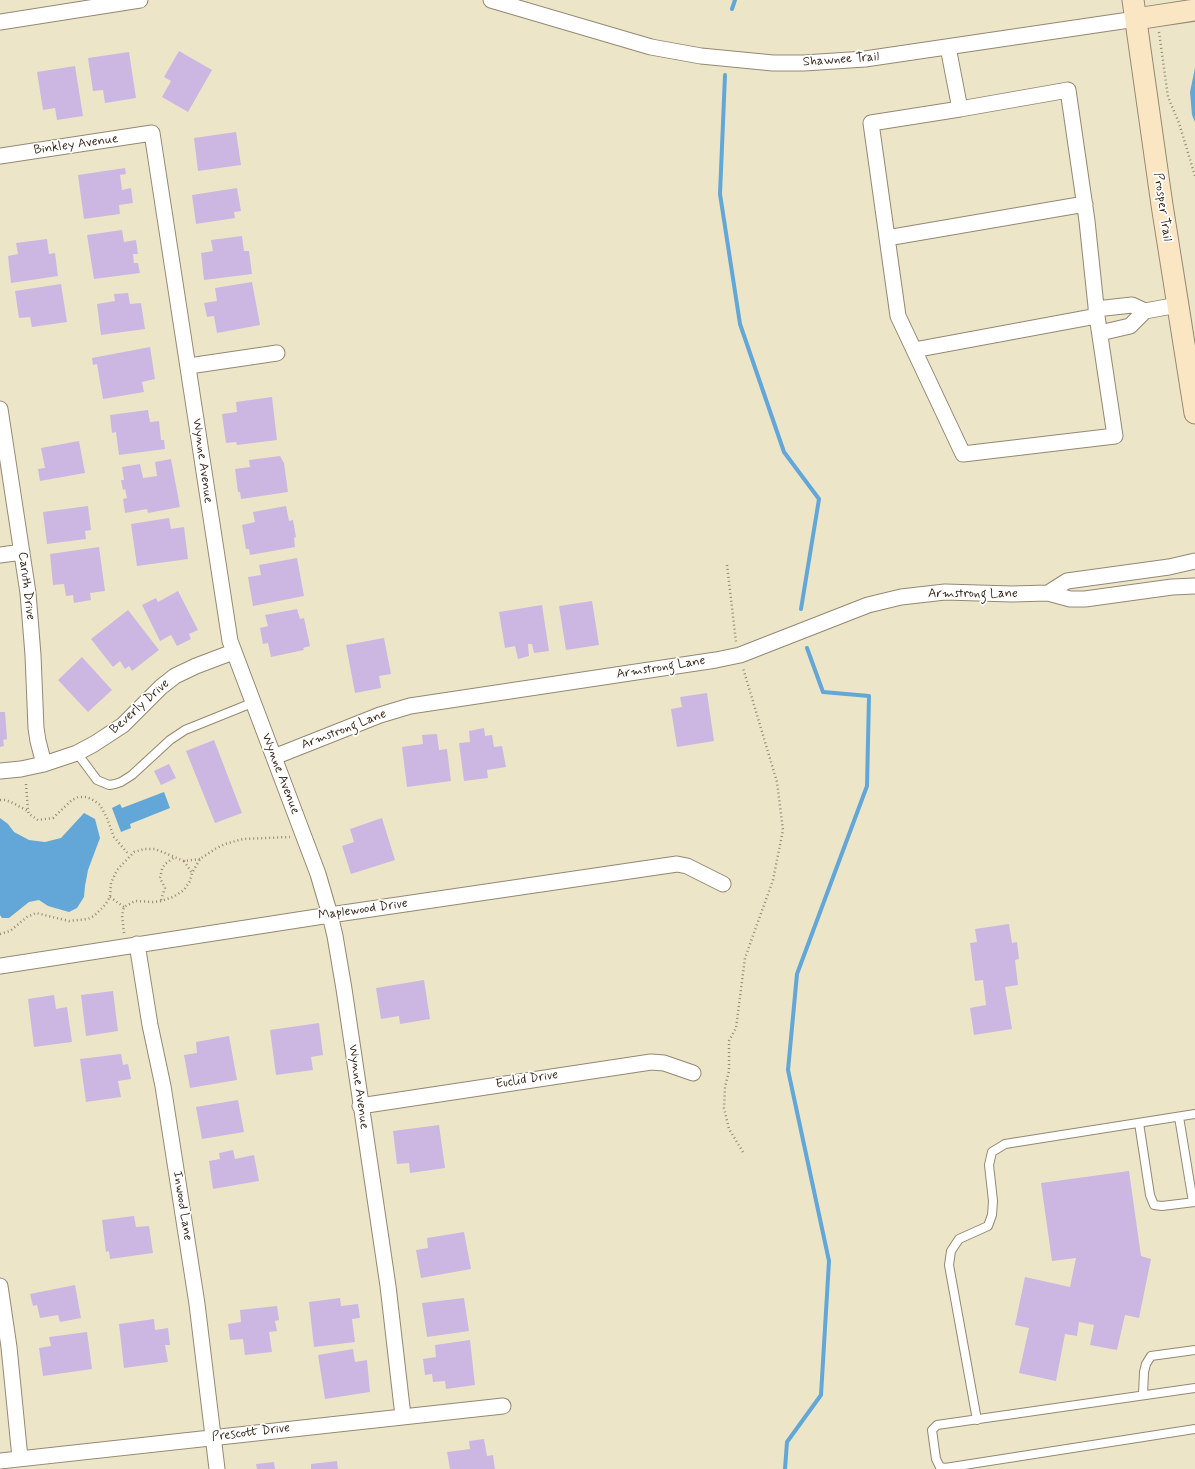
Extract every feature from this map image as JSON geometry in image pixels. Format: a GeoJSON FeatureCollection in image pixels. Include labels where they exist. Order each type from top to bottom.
{"type":"FeatureCollection","features":[{"type":"Feature","properties":{"kind":"street"},"geometry":{"type":"LineString","coordinates":[[0,22],[140,0]]}},
{"type":"Feature","properties":{"kind":"street","name":"Shawnee Trail"},"geometry":{"type":"LineString","coordinates":[[491,0],[651,48],[701,56],[773,63],[873,58],[948,47],[1135,9],[1195,10]]}},
{"type":"Feature","properties":{"kind":"street","name":"Prosper Trail"},"geometry":{"type":"LineString","coordinates":[[1135,9],[1162,205],[1195,413]]}},
{"type":"Feature","properties":{"kind":"street"},"geometry":{"type":"LineString","coordinates":[[948,47],[960,109]]}},
{"type":"Feature","properties":{"kind":"street"},"geometry":{"type":"LineString","coordinates":[[1068,90],[1084,204],[1097,312],[1115,436],[963,454],[898,316],[871,122],[960,109],[1068,90]]}},
{"type":"Feature","properties":{"kind":"street","name":"Binkley Avenue"},"geometry":{"type":"LineString","coordinates":[[0,156],[152,133]]}},
{"type":"Feature","properties":{"kind":"street","name":"Wynne Avenue"},"geometry":{"type":"LineString","coordinates":[[152,133],[189,366],[226,624],[233,652],[318,874],[330,914],[344,989],[360,1106],[386,1272],[403,1416]]}},
{"type":"Feature","properties":{"kind":"street"},"geometry":{"type":"LineString","coordinates":[[887,238],[1084,204]]}},
{"type":"Feature","properties":{"kind":"street"},"geometry":{"type":"LineString","coordinates":[[914,350],[1132,305],[1145,311]]}},
{"type":"Feature","properties":{"kind":"street"},"geometry":{"type":"LineString","coordinates":[[1100,333],[1130,326],[1145,311],[1178,305]]}},
{"type":"Feature","properties":{"kind":"street"},"geometry":{"type":"LineString","coordinates":[[189,366],[278,353]]}},
{"type":"Feature","properties":{"kind":"street","name":"Caruth Drive"},"geometry":{"type":"LineString","coordinates":[[0,409],[22,552],[31,625],[36,728],[44,764]]}},
{"type":"Feature","properties":{"kind":"street"},"geometry":{"type":"LineString","coordinates":[[0,555],[22,552]]}},
{"type":"Feature","properties":{"kind":"street"},"geometry":{"type":"LineString","coordinates":[[1048,593],[1067,581],[1169,567],[1195,561]]}},
{"type":"Feature","properties":{"kind":"street","name":"Armstrong Lane"},"geometry":{"type":"LineString","coordinates":[[274,757],[410,706],[716,660],[740,655],[868,604],[890,599],[939,592],[1012,594],[1048,593],[1070,600],[1172,587],[1195,586]]}},
{"type":"Feature","properties":{"kind":"street","name":"Beverly Drive"},"geometry":{"type":"LineString","coordinates":[[0,770],[25,768],[44,764],[77,753],[123,725],[161,687],[175,676],[196,666],[233,652]]}},
{"type":"Feature","properties":{"kind":"street","name":"Maplewood Drive"},"geometry":{"type":"LineString","coordinates":[[0,966],[330,914],[678,864],[694,869],[723,884]]}},
{"type":"Feature","properties":{"kind":"street","name":"Inwood Lane"},"geometry":{"type":"LineString","coordinates":[[137,944],[150,1025],[163,1086],[197,1304],[217,1469]]}},
{"type":"Feature","properties":{"kind":"street","name":"Euclid Drive"},"geometry":{"type":"LineString","coordinates":[[360,1106],[651,1062],[664,1063],[693,1073]]}},
{"type":"Feature","properties":{"kind":"street"},"geometry":{"type":"LineString","coordinates":[[0,1286],[9,1348],[20,1458]]}},
{"type":"Feature","properties":{"kind":"street","name":"Prescott Drive"},"geometry":{"type":"LineString","coordinates":[[0,1461],[503,1406]]}},
{"type":"Feature","properties":{"kind":"lane"},"geometry":{"type":"LineString","coordinates":[[77,753],[97,780],[109,785],[115,784],[132,775],[170,740],[185,730],[252,703]]}},
{"type":"Feature","properties":{"kind":"lane"},"geometry":{"type":"LineString","coordinates":[[976,1420],[949,1265],[950,1251],[959,1239],[988,1226],[992,1215],[993,1201],[989,1165],[992,1152],[1005,1144],[1195,1114]]}},
{"type":"Feature","properties":{"kind":"lane"},"geometry":{"type":"LineString","coordinates":[[1139,1123],[1150,1195],[1154,1205],[1162,1206],[1194,1202],[1179,1117]]}},
{"type":"Feature","properties":{"kind":"lane"},"geometry":{"type":"LineString","coordinates":[[1143,1395],[1144,1372],[1146,1364],[1151,1356],[1195,1350]]}},
{"type":"Feature","properties":{"kind":"lane"},"geometry":{"type":"LineString","coordinates":[[1195,1388],[937,1425],[932,1430],[936,1459],[940,1467],[945,1468],[1195,1429]]}},
{"type":"Feature","properties":{"kind":"path"},"geometry":{"type":"LineString","coordinates":[[1159,32],[1168,97],[1179,123],[1195,176]]}},
{"type":"Feature","properties":{"kind":"path"},"geometry":{"type":"LineString","coordinates":[[727,565],[735,636],[776,782],[783,830],[773,880],[745,958],[736,1028],[729,1041],[728,1071],[725,1087],[724,1108],[730,1129],[743,1152]]}},
{"type":"Feature","properties":{"kind":"path"},"geometry":{"type":"LineString","coordinates":[[26,784],[28,811]]}},
{"type":"Feature","properties":{"kind":"path"},"geometry":{"type":"LineString","coordinates":[[0,800],[11,802],[28,811],[38,820],[46,820],[52,818],[72,800],[78,797],[87,797],[100,805],[107,818],[114,838],[129,855]]}},
{"type":"Feature","properties":{"kind":"path"},"geometry":{"type":"LineString","coordinates":[[0,934],[10,931],[27,917],[36,914],[69,922],[88,919],[94,916],[110,897],[113,876],[117,870],[129,855],[139,850],[155,849],[184,861],[200,859],[225,844],[243,839],[291,838]]}},
{"type":"Feature","properties":{"kind":"path"},"geometry":{"type":"LineString","coordinates":[[161,901],[165,888],[160,878],[162,869],[165,864],[175,857]]}},
{"type":"Feature","properties":{"kind":"path"},"geometry":{"type":"LineString","coordinates":[[124,933],[122,915],[124,907],[135,901],[154,902],[173,897],[184,890],[190,881],[192,873],[200,859]]}},
{"type":"Feature","properties":{"kind":"path"},"geometry":{"type":"LineString","coordinates":[[184,861],[192,873]]}},
{"type":"Feature","properties":{"kind":"path"},"geometry":{"type":"LineString","coordinates":[[110,897],[124,907]]}},
{"type":"Feature","properties":{"kind":"water"},"geometry":{"type":"Polygon","coordinates":[[[1195,68],[1195,122],[1192,115],[1190,92],[1195,68]]]}},
{"type":"Feature","properties":{"kind":"water"},"geometry":{"type":"Polygon","coordinates":[[[164,792],[170,808],[130,824],[131,828],[121,832],[112,808],[120,804],[122,808],[164,792]]]}},
{"type":"Feature","properties":{"kind":"water"},"geometry":{"type":"Polygon","coordinates":[[[84,813],[95,819],[100,838],[88,870],[84,897],[77,908],[69,912],[48,906],[39,900],[29,902],[9,918],[2,918],[0,915],[0,818],[8,824],[14,832],[29,840],[45,842],[61,838],[84,813]]]}},
{"type":"Feature","properties":{"kind":"building"},"geometry":{"type":"Polygon","coordinates":[[[179,51],[212,70],[188,112],[162,97],[171,81],[164,77],[179,51]]]}},
{"type":"Feature","properties":{"kind":"building"},"geometry":{"type":"Polygon","coordinates":[[[129,52],[136,98],[105,103],[103,90],[93,91],[88,58],[129,52]]]}},
{"type":"Feature","properties":{"kind":"building"},"geometry":{"type":"Polygon","coordinates":[[[75,66],[83,116],[57,120],[55,108],[43,110],[37,72],[75,66]]]}},
{"type":"Feature","properties":{"kind":"building"},"geometry":{"type":"Polygon","coordinates":[[[236,132],[241,165],[198,171],[194,138],[236,132]]]}},
{"type":"Feature","properties":{"kind":"building"},"geometry":{"type":"Polygon","coordinates":[[[125,168],[126,174],[120,175],[122,190],[131,188],[133,203],[119,205],[120,214],[84,219],[78,175],[125,168]]]}},
{"type":"Feature","properties":{"kind":"building"},"geometry":{"type":"Polygon","coordinates":[[[237,188],[241,211],[234,212],[235,218],[196,224],[192,195],[237,188]]]}},
{"type":"Feature","properties":{"kind":"building"},"geometry":{"type":"Polygon","coordinates":[[[122,230],[124,242],[136,240],[138,254],[133,254],[134,263],[138,263],[140,273],[94,279],[87,235],[122,230]]]}},
{"type":"Feature","properties":{"kind":"building"},"geometry":{"type":"Polygon","coordinates":[[[242,236],[244,251],[249,251],[252,274],[204,280],[201,253],[213,251],[211,240],[242,236]]]}},
{"type":"Feature","properties":{"kind":"building"},"geometry":{"type":"Polygon","coordinates":[[[47,239],[49,254],[55,253],[58,276],[11,283],[8,256],[18,254],[16,243],[47,239]]]}},
{"type":"Feature","properties":{"kind":"building"},"geometry":{"type":"Polygon","coordinates":[[[252,282],[260,325],[217,333],[214,316],[207,317],[204,303],[217,301],[215,288],[252,282]]]}},
{"type":"Feature","properties":{"kind":"building"},"geometry":{"type":"Polygon","coordinates":[[[61,284],[67,322],[32,327],[30,317],[19,318],[15,291],[61,284]]]}},
{"type":"Feature","properties":{"kind":"building"},"geometry":{"type":"Polygon","coordinates":[[[128,293],[130,304],[141,303],[145,329],[101,335],[97,304],[115,301],[114,294],[128,293]]]}},
{"type":"Feature","properties":{"kind":"building"},"geometry":{"type":"Polygon","coordinates":[[[150,347],[155,379],[142,382],[144,392],[103,399],[97,364],[93,365],[92,358],[150,347]]]}},
{"type":"Feature","properties":{"kind":"building"},"geometry":{"type":"Polygon","coordinates":[[[272,397],[277,440],[237,445],[236,442],[226,443],[222,414],[237,412],[236,402],[272,397]]]}},
{"type":"Feature","properties":{"kind":"building"},"geometry":{"type":"Polygon","coordinates":[[[148,410],[150,422],[159,421],[161,440],[164,440],[165,449],[119,455],[116,432],[112,433],[110,415],[148,410]]]}},
{"type":"Feature","properties":{"kind":"building"},"geometry":{"type":"Polygon","coordinates":[[[79,441],[85,473],[40,481],[38,469],[45,468],[41,448],[79,441]]]}},
{"type":"Feature","properties":{"kind":"building"},"geometry":{"type":"Polygon","coordinates":[[[280,456],[284,463],[288,492],[241,499],[240,492],[238,492],[235,469],[250,467],[249,460],[280,456]]]}},
{"type":"Feature","properties":{"kind":"building"},"geometry":{"type":"Polygon","coordinates":[[[171,459],[180,507],[148,513],[147,509],[125,513],[123,499],[127,498],[125,489],[123,490],[121,480],[124,480],[122,467],[140,464],[143,478],[157,476],[155,462],[171,459]]]}},
{"type":"Feature","properties":{"kind":"building"},"geometry":{"type":"Polygon","coordinates":[[[88,506],[91,530],[85,531],[86,539],[47,544],[43,512],[88,506]]]}},
{"type":"Feature","properties":{"kind":"building"},"geometry":{"type":"Polygon","coordinates":[[[286,506],[289,521],[293,520],[296,537],[294,538],[295,547],[250,555],[249,549],[246,549],[242,525],[255,522],[253,512],[286,506]]]}},
{"type":"Feature","properties":{"kind":"building"},"geometry":{"type":"Polygon","coordinates":[[[169,518],[171,529],[184,527],[188,559],[137,566],[131,524],[169,518]]]}},
{"type":"Feature","properties":{"kind":"building"},"geometry":{"type":"Polygon","coordinates":[[[99,547],[105,591],[90,593],[91,600],[74,603],[73,595],[66,596],[64,584],[53,585],[50,554],[99,547]]]}},
{"type":"Feature","properties":{"kind":"building"},"geometry":{"type":"Polygon","coordinates":[[[297,558],[304,596],[253,606],[248,577],[261,575],[259,565],[297,558]]]}},
{"type":"Feature","properties":{"kind":"building"},"geometry":{"type":"Polygon","coordinates":[[[178,591],[198,630],[189,634],[191,639],[177,646],[171,635],[160,641],[142,605],[156,598],[158,602],[178,591]]]}},
{"type":"Feature","properties":{"kind":"building"},"geometry":{"type":"Polygon","coordinates":[[[592,601],[599,645],[566,650],[559,606],[592,601]]]}},
{"type":"Feature","properties":{"kind":"building"},"geometry":{"type":"Polygon","coordinates":[[[542,605],[549,651],[534,653],[532,644],[528,644],[529,656],[518,659],[515,646],[505,648],[499,612],[542,605]]]}},
{"type":"Feature","properties":{"kind":"building"},"geometry":{"type":"Polygon","coordinates":[[[297,609],[300,619],[304,618],[310,646],[303,648],[304,650],[271,657],[268,643],[263,644],[260,628],[268,626],[265,615],[297,609]]]}},
{"type":"Feature","properties":{"kind":"building"},"geometry":{"type":"Polygon","coordinates":[[[128,610],[159,650],[132,671],[129,666],[125,669],[120,661],[113,667],[91,639],[128,610]]]}},
{"type":"Feature","properties":{"kind":"building"},"geometry":{"type":"Polygon","coordinates":[[[384,638],[391,674],[379,676],[381,688],[355,693],[346,645],[384,638]]]}},
{"type":"Feature","properties":{"kind":"building"},"geometry":{"type":"Polygon","coordinates":[[[82,657],[112,690],[88,712],[58,680],[82,657]]]}},
{"type":"Feature","properties":{"kind":"building"},"geometry":{"type":"Polygon","coordinates":[[[707,693],[714,741],[677,747],[671,709],[682,707],[680,697],[707,693]]]}},
{"type":"Feature","properties":{"kind":"building"},"geometry":{"type":"Polygon","coordinates":[[[0,712],[5,712],[7,739],[3,740],[4,746],[0,747],[0,712]]]}},
{"type":"Feature","properties":{"kind":"building"},"geometry":{"type":"Polygon","coordinates":[[[484,728],[485,736],[492,735],[494,747],[502,746],[506,767],[487,770],[488,778],[464,781],[459,743],[470,742],[469,731],[484,728]]]}},
{"type":"Feature","properties":{"kind":"building"},"geometry":{"type":"Polygon","coordinates":[[[437,734],[439,750],[447,749],[451,781],[407,787],[402,747],[423,744],[422,735],[437,734]]]}},
{"type":"Feature","properties":{"kind":"building"},"geometry":{"type":"Polygon","coordinates":[[[214,740],[242,813],[215,823],[186,751],[214,740]]]}},
{"type":"Feature","properties":{"kind":"building"},"geometry":{"type":"Polygon","coordinates":[[[169,764],[176,778],[161,785],[154,771],[169,764]]]}},
{"type":"Feature","properties":{"kind":"building"},"geometry":{"type":"Polygon","coordinates":[[[382,818],[395,860],[351,874],[342,846],[354,842],[350,829],[382,818]]]}},
{"type":"Feature","properties":{"kind":"building"},"geometry":{"type":"Polygon","coordinates":[[[1009,924],[1012,943],[1017,942],[1019,959],[1015,960],[1018,985],[1005,987],[1012,1029],[974,1035],[970,1008],[986,1005],[983,980],[975,981],[970,943],[977,942],[975,929],[1009,924]]]}},
{"type":"Feature","properties":{"kind":"building"},"geometry":{"type":"Polygon","coordinates":[[[424,980],[430,1019],[400,1024],[399,1016],[381,1019],[376,988],[424,980]]]}},
{"type":"Feature","properties":{"kind":"building"},"geometry":{"type":"Polygon","coordinates":[[[113,991],[118,1031],[86,1036],[81,995],[113,991]]]}},
{"type":"Feature","properties":{"kind":"building"},"geometry":{"type":"Polygon","coordinates":[[[54,995],[56,1009],[67,1007],[72,1042],[34,1047],[28,999],[54,995]]]}},
{"type":"Feature","properties":{"kind":"building"},"geometry":{"type":"Polygon","coordinates":[[[319,1023],[323,1055],[311,1057],[313,1070],[276,1075],[270,1030],[319,1023]]]}},
{"type":"Feature","properties":{"kind":"building"},"geometry":{"type":"Polygon","coordinates":[[[229,1036],[237,1080],[190,1088],[184,1055],[197,1053],[196,1042],[229,1036]]]}},
{"type":"Feature","properties":{"kind":"building"},"geometry":{"type":"Polygon","coordinates":[[[121,1054],[123,1065],[128,1064],[131,1079],[118,1081],[121,1097],[86,1102],[80,1059],[121,1054]]]}},
{"type":"Feature","properties":{"kind":"building"},"geometry":{"type":"Polygon","coordinates":[[[238,1100],[244,1132],[202,1139],[196,1107],[238,1100]]]}},
{"type":"Feature","properties":{"kind":"building"},"geometry":{"type":"Polygon","coordinates":[[[439,1125],[445,1168],[410,1173],[409,1163],[397,1164],[393,1131],[439,1125]]]}},
{"type":"Feature","properties":{"kind":"building"},"geometry":{"type":"Polygon","coordinates":[[[233,1150],[235,1159],[254,1155],[259,1181],[213,1189],[209,1161],[220,1159],[219,1153],[233,1150]]]}},
{"type":"Feature","properties":{"kind":"building"},"geometry":{"type":"Polygon","coordinates":[[[1129,1171],[1141,1256],[1151,1259],[1139,1318],[1125,1315],[1117,1350],[1090,1345],[1094,1325],[1079,1322],[1077,1336],[1065,1334],[1056,1381],[1019,1373],[1029,1328],[1015,1325],[1025,1277],[1070,1287],[1076,1258],[1052,1261],[1041,1183],[1129,1171]]]}},
{"type":"Feature","properties":{"kind":"building"},"geometry":{"type":"Polygon","coordinates":[[[134,1216],[136,1227],[149,1226],[153,1253],[110,1259],[109,1251],[106,1252],[102,1220],[134,1216]]]}},
{"type":"Feature","properties":{"kind":"building"},"geometry":{"type":"Polygon","coordinates":[[[464,1232],[471,1269],[421,1278],[416,1250],[428,1248],[427,1238],[464,1232]]]}},
{"type":"Feature","properties":{"kind":"building"},"geometry":{"type":"Polygon","coordinates":[[[75,1285],[81,1318],[60,1322],[58,1315],[40,1318],[37,1305],[33,1306],[30,1294],[75,1285]]]}},
{"type":"Feature","properties":{"kind":"building"},"geometry":{"type":"Polygon","coordinates":[[[340,1298],[341,1306],[358,1304],[360,1318],[352,1319],[355,1342],[314,1347],[309,1302],[340,1298]]]}},
{"type":"Feature","properties":{"kind":"building"},"geometry":{"type":"Polygon","coordinates":[[[464,1298],[469,1331],[427,1337],[422,1303],[464,1298]]]}},
{"type":"Feature","properties":{"kind":"building"},"geometry":{"type":"Polygon","coordinates":[[[277,1306],[279,1320],[275,1321],[277,1331],[269,1332],[272,1352],[245,1355],[243,1339],[230,1340],[228,1324],[241,1322],[240,1310],[277,1306]]]}},
{"type":"Feature","properties":{"kind":"building"},"geometry":{"type":"Polygon","coordinates":[[[154,1319],[155,1330],[168,1328],[170,1345],[165,1345],[168,1362],[124,1368],[119,1324],[154,1319]]]}},
{"type":"Feature","properties":{"kind":"building"},"geometry":{"type":"Polygon","coordinates":[[[87,1332],[92,1369],[43,1376],[39,1348],[51,1346],[49,1337],[87,1332]]]}},
{"type":"Feature","properties":{"kind":"building"},"geometry":{"type":"Polygon","coordinates":[[[470,1340],[475,1385],[446,1389],[445,1381],[433,1382],[432,1374],[425,1375],[423,1359],[436,1357],[435,1345],[470,1340]]]}},
{"type":"Feature","properties":{"kind":"building"},"geometry":{"type":"Polygon","coordinates":[[[353,1349],[355,1362],[367,1360],[370,1392],[325,1399],[318,1355],[353,1349]]]}},
{"type":"Feature","properties":{"kind":"building"},"geometry":{"type":"Polygon","coordinates":[[[484,1439],[487,1456],[493,1455],[495,1469],[450,1469],[447,1452],[470,1449],[469,1441],[484,1439]]]}},
{"type":"Feature","properties":{"kind":"building"},"geometry":{"type":"Polygon","coordinates":[[[337,1461],[338,1469],[311,1469],[311,1464],[337,1461]]]}},
{"type":"Feature","properties":{"kind":"building"},"geometry":{"type":"Polygon","coordinates":[[[274,1462],[275,1469],[257,1469],[256,1464],[274,1462]]]}},
{"type":"Feature","properties":{"kind":"waterway"},"geometry":{"type":"LineString","coordinates":[[732,9],[735,0]]}},
{"type":"Feature","properties":{"kind":"waterway"},"geometry":{"type":"LineString","coordinates":[[725,75],[720,194],[740,324],[784,452],[819,499],[801,609]]}},
{"type":"Feature","properties":{"kind":"waterway"},"geometry":{"type":"LineString","coordinates":[[785,1469],[787,1442],[821,1395],[829,1261],[788,1070],[797,974],[867,786],[869,696],[823,692],[807,648]]}}]}
